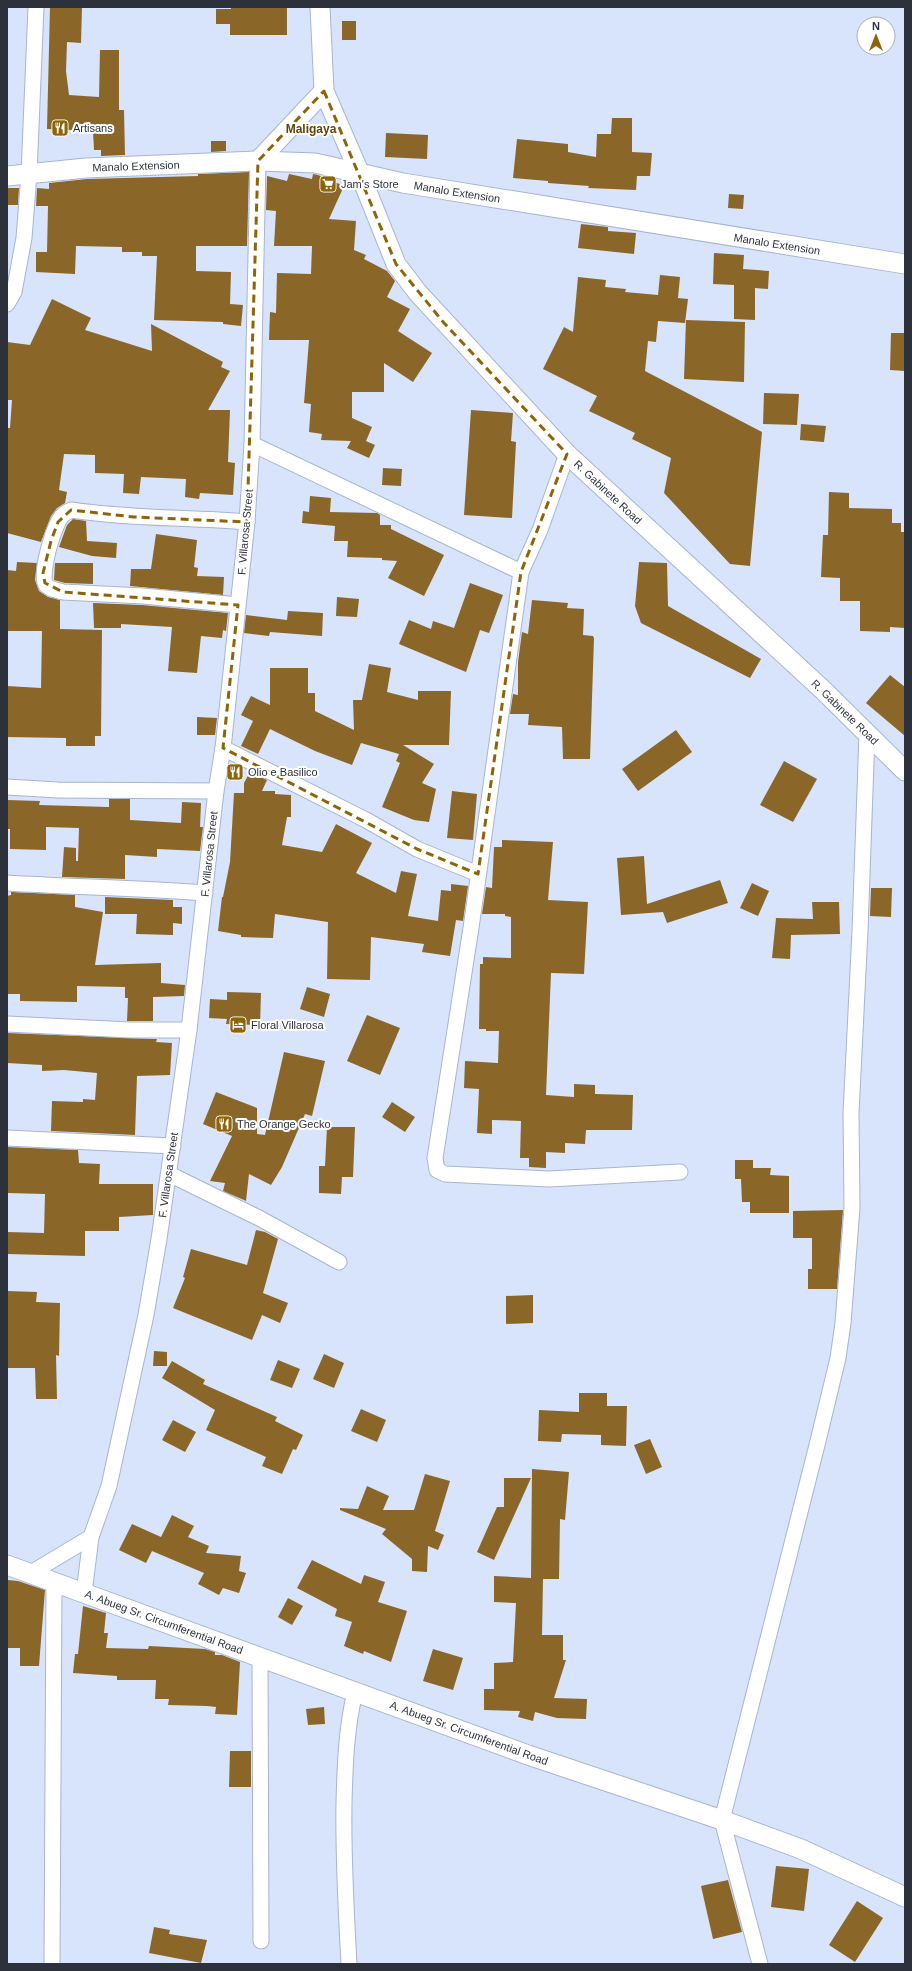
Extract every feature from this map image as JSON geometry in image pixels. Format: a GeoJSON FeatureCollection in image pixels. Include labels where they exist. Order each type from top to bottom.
{"type":"FeatureCollection","features":[{"type":"Feature","properties":{"kind":"street"},"geometry":{"type":"LineString","coordinates":[[7,304],[14,292],[24,238],[29,174],[36,7]]}},
{"type":"Feature","properties":{"kind":"street"},"geometry":{"type":"LineString","coordinates":[[258,161],[324,91],[320,7]]}},
{"type":"Feature","properties":{"kind":"street","name":"R. Gabinete Road"},"geometry":{"type":"LineString","coordinates":[[324,91],[360,174],[396,264],[418,293],[567,454],[823,690],[905,771]]}},
{"type":"Feature","properties":{"kind":"street","name":"Manalo Extension"},"geometry":{"type":"LineString","coordinates":[[7,176],[86,168],[258,161],[315,163],[403,183],[905,264]]}},
{"type":"Feature","properties":{"kind":"street","name":"F. Villarosa Street"},"geometry":{"type":"LineString","coordinates":[[84,1593],[91,1537],[109,1486],[146,1315],[169,1174],[189,1030],[216,791],[223,748],[247,522],[252,444],[258,161]]}},
{"type":"Feature","properties":{"kind":"street"},"geometry":{"type":"LineString","coordinates":[[252,444],[521,572]]}},
{"type":"Feature","properties":{"kind":"street"},"geometry":{"type":"LineString","coordinates":[[567,454],[540,530],[521,572],[478,874],[435,1158],[437,1170],[445,1174],[549,1179],[680,1172]]}},
{"type":"Feature","properties":{"kind":"street"},"geometry":{"type":"LineString","coordinates":[[238,605],[143,596],[62,592],[50,588],[45,583],[44,573],[51,541],[58,522],[63,514],[71,510],[134,517],[194,518],[247,522]]}},
{"type":"Feature","properties":{"kind":"street"},"geometry":{"type":"LineString","coordinates":[[760,1964],[722,1820],[820,1434],[838,1358],[842,1330],[852,1208],[851,1114],[860,931],[867,734]]}},
{"type":"Feature","properties":{"kind":"street"},"geometry":{"type":"LineString","coordinates":[[223,748],[366,820],[417,849],[478,874]]}},
{"type":"Feature","properties":{"kind":"street"},"geometry":{"type":"LineString","coordinates":[[7,788],[58,790],[216,791]]}},
{"type":"Feature","properties":{"kind":"street"},"geometry":{"type":"LineString","coordinates":[[7,883],[69,887],[135,888],[205,893]]}},
{"type":"Feature","properties":{"kind":"street"},"geometry":{"type":"LineString","coordinates":[[7,1024],[130,1030],[189,1030]]}},
{"type":"Feature","properties":{"kind":"street"},"geometry":{"type":"LineString","coordinates":[[7,1138],[173,1146]]}},
{"type":"Feature","properties":{"kind":"street"},"geometry":{"type":"LineString","coordinates":[[169,1174],[259,1218],[339,1262]]}},
{"type":"Feature","properties":{"kind":"street"},"geometry":{"type":"LineString","coordinates":[[31,1573],[91,1537]]}},
{"type":"Feature","properties":{"kind":"street","name":"A. Abueg Sr. Circumferential Road"},"geometry":{"type":"LineString","coordinates":[[7,1565],[528,1755],[801,1848],[905,1897]]}},
{"type":"Feature","properties":{"kind":"street"},"geometry":{"type":"LineString","coordinates":[[52,1964],[54,1583]]}},
{"type":"Feature","properties":{"kind":"street"},"geometry":{"type":"LineString","coordinates":[[260,1657],[261,1941]]}},
{"type":"Feature","properties":{"kind":"street"},"geometry":{"type":"LineString","coordinates":[[349,1964],[344,1854],[344,1775],[349,1714],[355,1692]]}},
{"type":"Feature","properties":{"kind":"highlighted area"},"geometry":{"type":"Polygon","coordinates":[[[324,91],[396,264],[444,323],[567,454],[521,572],[478,874],[417,849],[223,748],[238,605],[63,592],[45,583],[43,573],[51,541],[58,522],[71,510],[134,517],[247,522],[258,161],[324,91]]]}},
{"type":"Feature","properties":{"kind":"building"},"geometry":{"type":"Polygon","coordinates":[[[50,7],[82,7],[81,43],[67,42],[66,71],[69,95],[99,97],[100,50],[119,50],[119,110],[124,110],[125,155],[101,156],[101,150],[94,150],[93,131],[47,129],[50,7]]]}},
{"type":"Feature","properties":{"kind":"building"},"geometry":{"type":"Polygon","coordinates":[[[231,7],[287,7],[287,35],[230,35],[230,24],[216,24],[216,9],[231,9],[231,7]]]}},
{"type":"Feature","properties":{"kind":"building"},"geometry":{"type":"Polygon","coordinates":[[[342,21],[356,21],[356,40],[342,40],[342,21]]]}},
{"type":"Feature","properties":{"kind":"building"},"geometry":{"type":"Polygon","coordinates":[[[612,118],[632,118],[632,152],[652,153],[650,176],[637,176],[636,190],[588,188],[589,186],[548,183],[548,181],[513,178],[517,139],[568,144],[568,152],[596,157],[597,134],[611,134],[612,118]]]}},
{"type":"Feature","properties":{"kind":"building"},"geometry":{"type":"Polygon","coordinates":[[[386,133],[428,135],[427,159],[385,157],[386,133]]]}},
{"type":"Feature","properties":{"kind":"building"},"geometry":{"type":"Polygon","coordinates":[[[211,141],[226,141],[226,151],[211,152],[211,141]]]}},
{"type":"Feature","properties":{"kind":"building"},"geometry":{"type":"Polygon","coordinates":[[[249,172],[247,246],[196,246],[196,271],[231,272],[230,304],[243,305],[241,326],[223,324],[223,322],[154,320],[157,256],[142,256],[142,252],[122,252],[122,247],[76,246],[75,274],[36,272],[36,252],[47,252],[48,206],[36,206],[37,188],[49,189],[49,183],[87,179],[198,176],[198,174],[249,172]]]}},
{"type":"Feature","properties":{"kind":"building"},"geometry":{"type":"Polygon","coordinates":[[[289,174],[312,179],[313,174],[318,175],[344,186],[329,219],[356,221],[354,250],[366,255],[364,259],[387,271],[395,281],[387,297],[410,309],[398,331],[432,353],[413,382],[384,363],[384,392],[352,392],[352,418],[372,427],[366,441],[375,445],[369,458],[347,448],[351,441],[321,440],[322,434],[309,432],[311,404],[304,403],[309,340],[269,340],[270,312],[276,313],[277,273],[311,274],[312,246],[274,246],[276,211],[266,210],[267,176],[287,181],[289,174]]]}},
{"type":"Feature","properties":{"kind":"building"},"geometry":{"type":"Polygon","coordinates":[[[7,188],[19,188],[18,205],[7,205],[7,188]]]}},
{"type":"Feature","properties":{"kind":"building"},"geometry":{"type":"Polygon","coordinates":[[[729,194],[744,195],[743,209],[728,208],[729,194]]]}},
{"type":"Feature","properties":{"kind":"building"},"geometry":{"type":"Polygon","coordinates":[[[581,224],[608,227],[608,231],[636,233],[634,254],[578,248],[581,224]]]}},
{"type":"Feature","properties":{"kind":"building"},"geometry":{"type":"Polygon","coordinates":[[[714,253],[744,255],[743,269],[769,271],[768,289],[755,288],[755,320],[734,319],[734,285],[713,284],[714,253]]]}},
{"type":"Feature","properties":{"kind":"building"},"geometry":{"type":"Polygon","coordinates":[[[660,275],[680,277],[678,298],[688,299],[685,323],[658,321],[656,342],[648,341],[645,371],[762,432],[750,566],[730,564],[664,493],[671,458],[632,439],[635,433],[589,411],[597,396],[543,369],[564,327],[573,332],[578,277],[606,280],[605,287],[626,289],[625,292],[658,295],[660,275]]]}},
{"type":"Feature","properties":{"kind":"building"},"geometry":{"type":"Polygon","coordinates":[[[52,299],[91,318],[85,330],[152,351],[151,324],[223,362],[221,367],[230,371],[208,410],[230,410],[228,462],[235,463],[233,495],[200,493],[199,499],[185,497],[186,479],[141,477],[139,494],[123,493],[124,474],[95,473],[95,455],[64,454],[59,490],[67,492],[65,503],[57,508],[51,516],[41,542],[7,533],[7,428],[10,428],[12,400],[7,400],[7,342],[30,345],[52,299]]]}},
{"type":"Feature","properties":{"kind":"building"},"geometry":{"type":"Polygon","coordinates":[[[686,320],[745,322],[744,382],[684,379],[686,320]]]}},
{"type":"Feature","properties":{"kind":"building"},"geometry":{"type":"Polygon","coordinates":[[[891,333],[905,333],[905,371],[890,370],[891,333]]]}},
{"type":"Feature","properties":{"kind":"building"},"geometry":{"type":"Polygon","coordinates":[[[764,393],[799,394],[797,425],[763,424],[764,393]]]}},
{"type":"Feature","properties":{"kind":"building"},"geometry":{"type":"Polygon","coordinates":[[[471,410],[513,413],[511,441],[516,442],[512,518],[464,515],[471,410]]]}},
{"type":"Feature","properties":{"kind":"building"},"geometry":{"type":"Polygon","coordinates":[[[801,424],[826,426],[824,442],[800,440],[801,424]]]}},
{"type":"Feature","properties":{"kind":"building"},"geometry":{"type":"Polygon","coordinates":[[[383,468],[402,469],[401,486],[382,485],[383,468]]]}},
{"type":"Feature","properties":{"kind":"building"},"geometry":{"type":"Polygon","coordinates":[[[829,492],[849,493],[849,508],[892,509],[892,523],[901,523],[901,532],[905,532],[905,628],[890,627],[890,632],[860,631],[860,601],[840,601],[840,578],[821,577],[823,535],[828,535],[829,492]]]}},
{"type":"Feature","properties":{"kind":"building"},"geometry":{"type":"Polygon","coordinates":[[[310,496],[331,498],[330,512],[377,513],[380,515],[380,525],[391,525],[391,529],[444,555],[424,596],[388,578],[397,561],[382,560],[382,558],[347,557],[348,541],[334,541],[335,526],[302,523],[303,511],[309,512],[310,496]]]}},
{"type":"Feature","properties":{"kind":"building"},"geometry":{"type":"Polygon","coordinates":[[[73,519],[86,521],[87,541],[117,543],[116,558],[92,556],[59,547],[67,525],[73,519]]]}},
{"type":"Feature","properties":{"kind":"building"},"geometry":{"type":"Polygon","coordinates":[[[156,534],[197,540],[194,567],[198,568],[197,576],[224,577],[223,595],[130,586],[131,569],[151,569],[156,534]]]}},
{"type":"Feature","properties":{"kind":"building"},"geometry":{"type":"Polygon","coordinates":[[[17,562],[37,563],[35,580],[39,591],[48,597],[60,600],[60,629],[102,630],[101,736],[95,736],[95,746],[66,746],[66,738],[7,737],[7,686],[41,688],[42,631],[7,631],[7,570],[16,571],[17,562]]]}},
{"type":"Feature","properties":{"kind":"building"},"geometry":{"type":"Polygon","coordinates":[[[639,562],[667,563],[668,606],[761,659],[750,678],[641,623],[635,606],[639,562]]]}},
{"type":"Feature","properties":{"kind":"building"},"geometry":{"type":"Polygon","coordinates":[[[55,563],[93,563],[93,584],[65,583],[54,580],[55,563]]]}},
{"type":"Feature","properties":{"kind":"building"},"geometry":{"type":"Polygon","coordinates":[[[470,583],[503,595],[489,633],[480,630],[466,672],[399,644],[409,620],[431,629],[433,621],[454,628],[470,583]]]}},
{"type":"Feature","properties":{"kind":"building"},"geometry":{"type":"Polygon","coordinates":[[[337,597],[359,599],[357,617],[336,616],[337,597]]]}},
{"type":"Feature","properties":{"kind":"building"},"geometry":{"type":"Polygon","coordinates":[[[532,600],[568,603],[567,608],[584,609],[583,635],[593,636],[594,638],[590,759],[563,759],[562,727],[528,725],[529,714],[510,714],[513,694],[518,695],[518,662],[522,632],[528,634],[532,600]]]}},
{"type":"Feature","properties":{"kind":"building"},"geometry":{"type":"Polygon","coordinates":[[[93,603],[142,605],[228,613],[226,631],[223,630],[222,638],[201,636],[197,673],[168,671],[172,627],[121,624],[121,628],[94,628],[93,603]]]}},
{"type":"Feature","properties":{"kind":"building"},"geometry":{"type":"Polygon","coordinates":[[[288,611],[323,613],[322,636],[270,632],[269,636],[244,633],[246,615],[287,620],[288,611]]]}},
{"type":"Feature","properties":{"kind":"building"},"geometry":{"type":"Polygon","coordinates":[[[369,664],[391,668],[387,692],[418,700],[418,691],[451,691],[449,745],[403,745],[434,764],[422,783],[436,789],[429,822],[414,820],[382,807],[400,763],[396,761],[399,754],[361,743],[352,765],[315,751],[270,729],[258,754],[241,746],[253,721],[241,715],[251,696],[270,705],[270,668],[308,668],[308,693],[315,693],[315,711],[354,730],[353,700],[362,700],[369,664]]]}},
{"type":"Feature","properties":{"kind":"building"},"geometry":{"type":"Polygon","coordinates":[[[890,675],[905,687],[905,736],[866,703],[890,675]]]}},
{"type":"Feature","properties":{"kind":"building"},"geometry":{"type":"Polygon","coordinates":[[[197,717],[217,718],[215,735],[197,735],[197,717]]]}},
{"type":"Feature","properties":{"kind":"building"},"geometry":{"type":"Polygon","coordinates":[[[676,730],[692,752],[638,791],[622,769],[676,730]]]}},
{"type":"Feature","properties":{"kind":"building"},"geometry":{"type":"Polygon","coordinates":[[[784,761],[817,779],[793,822],[760,805],[784,761]]]}},
{"type":"Feature","properties":{"kind":"building"},"geometry":{"type":"Polygon","coordinates":[[[250,772],[267,780],[262,791],[275,791],[275,794],[291,795],[291,817],[287,817],[282,845],[322,852],[336,824],[372,843],[356,873],[396,893],[401,871],[417,874],[408,916],[438,921],[441,890],[451,891],[451,884],[468,886],[463,921],[456,920],[450,956],[422,952],[424,944],[371,937],[370,980],[327,979],[328,922],[275,914],[273,938],[241,937],[241,935],[218,931],[222,897],[230,862],[234,793],[244,793],[244,783],[250,772]]]}},
{"type":"Feature","properties":{"kind":"building"},"geometry":{"type":"Polygon","coordinates":[[[452,791],[477,794],[473,840],[447,838],[452,791]]]}},
{"type":"Feature","properties":{"kind":"building"},"geometry":{"type":"Polygon","coordinates":[[[109,799],[130,799],[130,820],[181,823],[182,802],[201,803],[200,827],[203,827],[200,851],[157,849],[157,857],[125,855],[125,879],[62,877],[64,847],[76,848],[76,861],[78,861],[79,828],[46,827],[46,850],[10,849],[10,829],[7,829],[7,800],[40,801],[39,805],[109,807],[109,799]]]}},
{"type":"Feature","properties":{"kind":"building"},"geometry":{"type":"Polygon","coordinates":[[[502,840],[553,842],[548,900],[588,902],[584,974],[551,973],[546,1095],[574,1097],[574,1084],[595,1085],[595,1094],[633,1095],[632,1130],[586,1130],[585,1144],[565,1143],[565,1153],[546,1152],[546,1168],[529,1167],[529,1158],[520,1158],[521,1121],[492,1120],[492,1134],[477,1133],[479,1089],[464,1088],[465,1061],[498,1063],[499,1031],[486,1031],[486,1029],[479,1029],[480,964],[483,964],[483,957],[511,958],[511,917],[505,916],[505,914],[482,914],[486,887],[492,888],[494,847],[502,847],[502,840]]]}},
{"type":"Feature","properties":{"kind":"building"},"geometry":{"type":"Polygon","coordinates":[[[644,856],[647,904],[720,880],[728,903],[667,923],[663,912],[621,915],[617,858],[644,856]]]}},
{"type":"Feature","properties":{"kind":"building"},"geometry":{"type":"Polygon","coordinates":[[[752,883],[769,891],[758,916],[740,908],[752,883]]]}},
{"type":"Feature","properties":{"kind":"building"},"geometry":{"type":"Polygon","coordinates":[[[871,888],[892,888],[891,917],[870,916],[871,888]]]}},
{"type":"Feature","properties":{"kind":"building"},"geometry":{"type":"Polygon","coordinates":[[[11,892],[75,895],[75,907],[103,912],[95,965],[161,963],[161,983],[185,985],[184,996],[153,997],[153,1021],[127,1021],[128,998],[125,998],[125,987],[77,986],[77,1002],[20,1001],[20,994],[7,994],[7,896],[11,895],[11,892]]]}},
{"type":"Feature","properties":{"kind":"building"},"geometry":{"type":"Polygon","coordinates":[[[105,897],[173,900],[173,907],[182,907],[182,924],[173,923],[173,935],[136,934],[137,914],[105,914],[105,897]]]}},
{"type":"Feature","properties":{"kind":"building"},"geometry":{"type":"Polygon","coordinates":[[[812,902],[839,902],[840,934],[791,935],[790,959],[772,958],[776,918],[813,919],[812,902]]]}},
{"type":"Feature","properties":{"kind":"building"},"geometry":{"type":"Polygon","coordinates":[[[307,987],[330,994],[324,1017],[300,1009],[307,987]]]}},
{"type":"Feature","properties":{"kind":"building"},"geometry":{"type":"Polygon","coordinates":[[[227,992],[261,993],[260,1025],[226,1024],[227,1019],[209,1018],[210,999],[227,1000],[227,992]]]}},
{"type":"Feature","properties":{"kind":"building"},"geometry":{"type":"Polygon","coordinates":[[[367,1015],[400,1028],[380,1075],[347,1061],[367,1015]]]}},
{"type":"Feature","properties":{"kind":"building"},"geometry":{"type":"Polygon","coordinates":[[[7,1033],[157,1039],[156,1042],[172,1043],[170,1075],[137,1076],[135,1135],[51,1131],[52,1101],[83,1102],[83,1099],[95,1100],[97,1073],[64,1070],[42,1071],[42,1065],[7,1063],[7,1033]]]}},
{"type":"Feature","properties":{"kind":"building"},"geometry":{"type":"Polygon","coordinates":[[[284,1052],[325,1061],[312,1116],[305,1114],[282,1167],[271,1185],[249,1174],[246,1201],[223,1191],[225,1183],[210,1181],[232,1136],[203,1124],[216,1092],[257,1108],[257,1134],[265,1135],[284,1052]]]}},
{"type":"Feature","properties":{"kind":"building"},"geometry":{"type":"Polygon","coordinates":[[[392,1102],[415,1117],[405,1132],[382,1117],[392,1102]]]}},
{"type":"Feature","properties":{"kind":"building"},"geometry":{"type":"Polygon","coordinates":[[[327,1127],[355,1127],[353,1177],[342,1177],[341,1194],[319,1193],[319,1166],[325,1166],[327,1127]]]}},
{"type":"Feature","properties":{"kind":"building"},"geometry":{"type":"Polygon","coordinates":[[[7,1147],[78,1150],[79,1163],[100,1164],[99,1184],[153,1184],[153,1215],[119,1217],[119,1231],[85,1231],[85,1256],[7,1254],[7,1232],[44,1233],[45,1194],[7,1193],[7,1147]]]}},
{"type":"Feature","properties":{"kind":"building"},"geometry":{"type":"Polygon","coordinates":[[[735,1160],[753,1160],[753,1168],[771,1168],[770,1175],[789,1176],[789,1213],[750,1213],[750,1202],[742,1202],[741,1179],[735,1179],[735,1160]]]}},
{"type":"Feature","properties":{"kind":"building"},"geometry":{"type":"Polygon","coordinates":[[[843,1210],[837,1289],[808,1289],[808,1269],[812,1269],[812,1238],[793,1238],[793,1211],[843,1210]]]}},
{"type":"Feature","properties":{"kind":"building"},"geometry":{"type":"Polygon","coordinates":[[[256,1230],[265,1232],[278,1239],[263,1293],[288,1303],[280,1323],[262,1315],[252,1340],[173,1308],[185,1278],[183,1277],[191,1249],[247,1265],[256,1230]]]}},
{"type":"Feature","properties":{"kind":"building"},"geometry":{"type":"Polygon","coordinates":[[[7,1291],[37,1292],[36,1302],[60,1303],[59,1356],[56,1355],[57,1399],[36,1399],[35,1368],[7,1368],[7,1291]]]}},
{"type":"Feature","properties":{"kind":"building"},"geometry":{"type":"Polygon","coordinates":[[[533,1295],[533,1323],[506,1324],[506,1296],[533,1295]]]}},
{"type":"Feature","properties":{"kind":"building"},"geometry":{"type":"Polygon","coordinates":[[[154,1351],[167,1352],[167,1366],[153,1366],[154,1351]]]}},
{"type":"Feature","properties":{"kind":"building"},"geometry":{"type":"Polygon","coordinates":[[[324,1354],[344,1363],[334,1388],[313,1379],[324,1354]]]}},
{"type":"Feature","properties":{"kind":"building"},"geometry":{"type":"Polygon","coordinates":[[[278,1360],[300,1369],[292,1388],[270,1380],[278,1360]]]}},
{"type":"Feature","properties":{"kind":"building"},"geometry":{"type":"Polygon","coordinates":[[[172,1361],[205,1380],[203,1384],[277,1417],[275,1421],[303,1435],[296,1450],[293,1449],[282,1474],[262,1466],[266,1457],[206,1430],[215,1410],[162,1378],[172,1361]]]}},
{"type":"Feature","properties":{"kind":"building"},"geometry":{"type":"Polygon","coordinates":[[[579,1393],[607,1393],[607,1406],[627,1406],[626,1446],[601,1445],[601,1435],[562,1434],[561,1442],[538,1441],[539,1410],[579,1412],[579,1393]]]}},
{"type":"Feature","properties":{"kind":"building"},"geometry":{"type":"Polygon","coordinates":[[[361,1409],[386,1420],[377,1442],[351,1431],[361,1409]]]}},
{"type":"Feature","properties":{"kind":"building"},"geometry":{"type":"Polygon","coordinates":[[[173,1420],[196,1432],[185,1452],[162,1440],[173,1420]]]}},
{"type":"Feature","properties":{"kind":"building"},"geometry":{"type":"Polygon","coordinates":[[[650,1439],[662,1467],[646,1474],[634,1445],[650,1439]]]}},
{"type":"Feature","properties":{"kind":"building"},"geometry":{"type":"Polygon","coordinates":[[[532,1469],[569,1472],[565,1520],[560,1519],[559,1579],[543,1579],[542,1635],[563,1635],[563,1660],[566,1660],[554,1698],[587,1699],[586,1719],[557,1718],[535,1712],[533,1721],[518,1717],[520,1711],[484,1710],[484,1689],[494,1689],[494,1663],[513,1662],[516,1603],[494,1602],[494,1576],[531,1578],[532,1469]]]}},
{"type":"Feature","properties":{"kind":"building"},"geometry":{"type":"Polygon","coordinates":[[[425,1474],[450,1481],[435,1531],[444,1535],[438,1550],[428,1546],[427,1572],[412,1571],[412,1559],[382,1534],[386,1529],[340,1510],[340,1508],[358,1509],[367,1486],[389,1496],[383,1510],[414,1510],[425,1474]]]}},
{"type":"Feature","properties":{"kind":"building"},"geometry":{"type":"Polygon","coordinates":[[[504,1478],[531,1478],[494,1560],[477,1552],[497,1507],[504,1507],[504,1478]]]}},
{"type":"Feature","properties":{"kind":"building"},"geometry":{"type":"Polygon","coordinates":[[[172,1515],[194,1526],[188,1537],[209,1546],[206,1553],[241,1556],[239,1571],[246,1573],[239,1593],[223,1588],[219,1595],[198,1584],[204,1573],[152,1551],[146,1563],[119,1550],[132,1524],[161,1537],[172,1515]]]}},
{"type":"Feature","properties":{"kind":"building"},"geometry":{"type":"Polygon","coordinates":[[[312,1560],[361,1584],[364,1575],[385,1582],[378,1602],[407,1611],[391,1662],[364,1651],[363,1654],[344,1646],[352,1622],[335,1616],[337,1609],[297,1588],[312,1560]]]}},
{"type":"Feature","properties":{"kind":"building"},"geometry":{"type":"Polygon","coordinates":[[[8,1580],[18,1581],[45,1590],[39,1666],[20,1666],[20,1648],[7,1648],[8,1580]]]}},
{"type":"Feature","properties":{"kind":"building"},"geometry":{"type":"Polygon","coordinates":[[[288,1598],[303,1606],[292,1625],[278,1617],[288,1598]]]}},
{"type":"Feature","properties":{"kind":"building"},"geometry":{"type":"Polygon","coordinates":[[[83,1606],[106,1613],[104,1633],[108,1633],[106,1648],[148,1649],[149,1646],[205,1649],[215,1652],[215,1655],[222,1655],[240,1662],[237,1715],[215,1714],[216,1707],[168,1705],[169,1699],[155,1699],[156,1680],[117,1680],[117,1676],[73,1673],[75,1654],[78,1654],[83,1606]]]}},
{"type":"Feature","properties":{"kind":"building"},"geometry":{"type":"Polygon","coordinates":[[[433,1649],[463,1658],[453,1690],[423,1681],[433,1649]]]}},
{"type":"Feature","properties":{"kind":"building"},"geometry":{"type":"Polygon","coordinates":[[[324,1707],[325,1724],[308,1725],[306,1709],[324,1707]]]}},
{"type":"Feature","properties":{"kind":"building"},"geometry":{"type":"Polygon","coordinates":[[[230,1751],[251,1751],[251,1787],[229,1787],[230,1751]]]}},
{"type":"Feature","properties":{"kind":"building"},"geometry":{"type":"Polygon","coordinates":[[[776,1866],[809,1869],[804,1911],[771,1907],[776,1866]]]}},
{"type":"Feature","properties":{"kind":"building"},"geometry":{"type":"Polygon","coordinates":[[[728,1880],[742,1932],[713,1939],[701,1886],[728,1880]]]}},
{"type":"Feature","properties":{"kind":"building"},"geometry":{"type":"Polygon","coordinates":[[[857,1901],[883,1918],[855,1962],[829,1945],[857,1901]]]}},
{"type":"Feature","properties":{"kind":"building"},"geometry":{"type":"Polygon","coordinates":[[[154,1927],[170,1930],[169,1934],[207,1940],[201,1963],[149,1953],[154,1927]]]}},
{"type":"Feature","properties":{"kind":"place","name":"Artisans"},"geometry":{"type":"Point","coordinates":[60,128]}},
{"type":"Feature","properties":{"kind":"place","name":"Jam's Store"},"geometry":{"type":"Point","coordinates":[328,184]}},
{"type":"Feature","properties":{"kind":"place","name":"Olio e Basilico"},"geometry":{"type":"Point","coordinates":[235,772]}},
{"type":"Feature","properties":{"kind":"place","name":"Floral Villarosa"},"geometry":{"type":"Point","coordinates":[238,1025]}},
{"type":"Feature","properties":{"kind":"place","name":"The Orange Gecko"},"geometry":{"type":"Point","coordinates":[224,1124]}},
{"type":"Feature","properties":{"kind":"district","name":"Maligaya"},"geometry":{"type":"Point","coordinates":[311,129]}}]}
